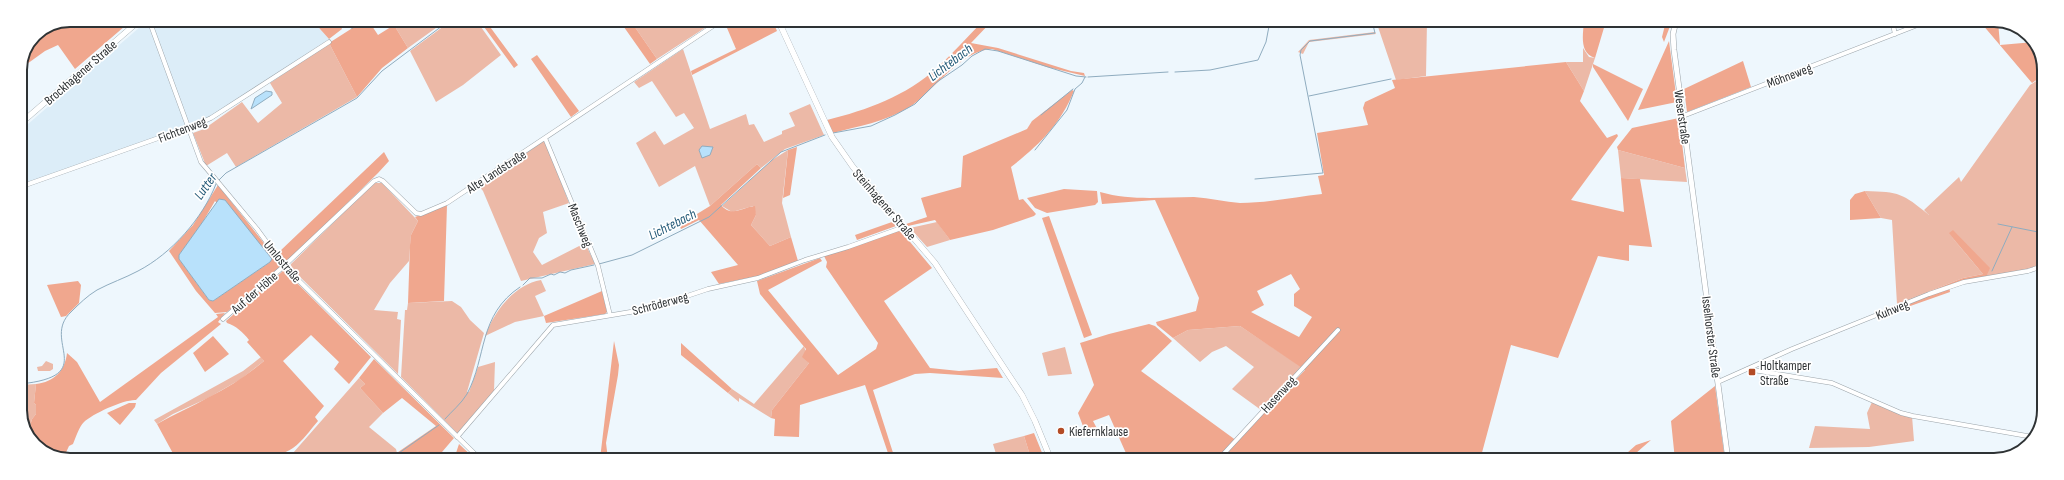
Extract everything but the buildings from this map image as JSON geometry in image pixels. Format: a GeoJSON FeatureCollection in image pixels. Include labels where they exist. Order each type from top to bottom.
{"type":"FeatureCollection","features":[{"type":"Feature","properties":{"kind":"main road","name":"Brockhagener Straße"},"geometry":{"type":"LineString","coordinates":[[27,118],[132,27]]}},
{"type":"Feature","properties":{"kind":"main road","name":"Steinhagener Straße"},"geometry":{"type":"LineString","coordinates":[[781,27],[832,138],[853,167],[935,263],[1028,407],[1048,453]]}},
{"type":"Feature","properties":{"kind":"street","name":"Umlostraße"},"geometry":{"type":"LineString","coordinates":[[152,27],[202,162],[217,182],[284,266],[474,453]]}},
{"type":"Feature","properties":{"kind":"street","name":"Alte Landstraße"},"geometry":{"type":"LineString","coordinates":[[284,266],[374,180],[379,179],[383,181],[413,211],[421,214],[447,203],[712,27]]}},
{"type":"Feature","properties":{"kind":"street","name":"Weserstraße"},"geometry":{"type":"LineString","coordinates":[[1675,27],[1673,43],[1696,214]]}},
{"type":"Feature","properties":{"kind":"street"},"geometry":{"type":"LineString","coordinates":[[1893,27],[1895,34]]}},
{"type":"Feature","properties":{"kind":"street","name":"Möhneweg"},"geometry":{"type":"LineString","coordinates":[[1683,116],[1913,27]]}},
{"type":"Feature","properties":{"kind":"street","name":"Fichtenweg"},"geometry":{"type":"LineString","coordinates":[[27,185],[189,128],[211,118],[329,42]]}},
{"type":"Feature","properties":{"kind":"street","name":"Maschweg"},"geometry":{"type":"LineString","coordinates":[[545,138],[598,266],[610,315]]}},
{"type":"Feature","properties":{"kind":"street","name":"Isselhorster Straße"},"geometry":{"type":"LineString","coordinates":[[1696,214],[1727,453]]}},
{"type":"Feature","properties":{"kind":"street","name":"Schröderweg"},"geometry":{"type":"LineString","coordinates":[[457,437],[553,325],[648,309],[708,289],[758,278],[805,260],[848,247],[904,227]]}},
{"type":"Feature","properties":{"kind":"street","name":"Auf der Höhe"},"geometry":{"type":"LineString","coordinates":[[223,319],[284,266]]}},
{"type":"Feature","properties":{"kind":"street","name":"Kuhweg"},"geometry":{"type":"LineString","coordinates":[[1746,369],[1792,349],[1943,289],[1964,282],[2028,271],[2037,268]]}},
{"type":"Feature","properties":{"kind":"street","name":"Hasenweg"},"geometry":{"type":"LineString","coordinates":[[1224,453],[1338,330]]}},
{"type":"Feature","properties":{"kind":"street"},"geometry":{"type":"LineString","coordinates":[[1718,382],[1746,369],[1832,383],[1912,416],[2028,436]]}},
{"type":"Feature","properties":{"kind":"shaded area"},"geometry":{"type":"Polygon","coordinates":[[[70,27],[124,27],[75,69],[58,45],[45,51],[28,63],[30,53],[39,39],[53,30],[70,27]]]}},
{"type":"Feature","properties":{"kind":"shaded area"},"geometry":{"type":"Polygon","coordinates":[[[140,27],[318,27],[329,39],[210,117],[193,125],[27,183],[27,125],[140,27]]]}},
{"type":"Feature","properties":{"kind":"shaded area"},"geometry":{"type":"Polygon","coordinates":[[[318,27],[341,27],[342,29],[329,39],[318,27]]]}},
{"type":"Feature","properties":{"kind":"shaded area"},"geometry":{"type":"Polygon","coordinates":[[[354,27],[373,27],[378,35],[391,27],[395,27],[408,48],[382,68],[357,97],[329,43],[354,27]]]}},
{"type":"Feature","properties":{"kind":"shaded area"},"geometry":{"type":"Polygon","coordinates":[[[395,27],[437,27],[408,48],[395,27]]]}},
{"type":"Feature","properties":{"kind":"shaded area"},"geometry":{"type":"Polygon","coordinates":[[[443,27],[481,27],[501,55],[463,85],[436,102],[410,51],[443,27]]]}},
{"type":"Feature","properties":{"kind":"shaded area"},"geometry":{"type":"Polygon","coordinates":[[[484,27],[490,27],[518,65],[514,68],[484,27]]]}},
{"type":"Feature","properties":{"kind":"shaded area"},"geometry":{"type":"Polygon","coordinates":[[[624,27],[635,27],[657,59],[650,64],[624,27]]]}},
{"type":"Feature","properties":{"kind":"shaded area"},"geometry":{"type":"Polygon","coordinates":[[[635,27],[706,27],[657,59],[635,27]]]}},
{"type":"Feature","properties":{"kind":"shaded area"},"geometry":{"type":"Polygon","coordinates":[[[727,27],[775,27],[777,31],[692,75],[691,71],[736,49],[727,27]]]}},
{"type":"Feature","properties":{"kind":"shaded area"},"geometry":{"type":"Polygon","coordinates":[[[977,27],[986,27],[971,43],[998,48],[1071,71],[1084,73],[1085,76],[1047,67],[992,49],[980,51],[958,64],[927,93],[908,108],[881,120],[833,133],[827,120],[871,107],[899,94],[925,78],[977,27]]]}},
{"type":"Feature","properties":{"kind":"shaded area"},"geometry":{"type":"Polygon","coordinates":[[[1378,27],[1427,27],[1426,76],[1396,80],[1378,27]]]}},
{"type":"Feature","properties":{"kind":"shaded area"},"geometry":{"type":"Polygon","coordinates":[[[1584,27],[1604,27],[1595,58],[1586,52],[1583,38],[1584,27]]]}},
{"type":"Feature","properties":{"kind":"shaded area"},"geometry":{"type":"Polygon","coordinates":[[[1664,27],[1670,27],[1664,42],[1662,37],[1664,27]]]}},
{"type":"Feature","properties":{"kind":"shaded area"},"geometry":{"type":"Polygon","coordinates":[[[1985,27],[1999,28],[2000,45],[2027,43],[2030,46],[2036,59],[2037,67],[2037,80],[2032,83],[1985,27]]]}},
{"type":"Feature","properties":{"kind":"shaded area"},"geometry":{"type":"Polygon","coordinates":[[[1375,32],[1376,34],[1309,42],[1303,54],[1298,52],[1309,40],[1375,32]]]}},
{"type":"Feature","properties":{"kind":"shaded area"},"geometry":{"type":"Polygon","coordinates":[[[1669,41],[1677,102],[1638,110],[1669,41]]]}},
{"type":"Feature","properties":{"kind":"shaded area"},"geometry":{"type":"Polygon","coordinates":[[[329,43],[357,97],[236,167],[227,153],[206,166],[193,133],[204,129],[242,102],[258,123],[282,103],[270,83],[329,43]]]}},
{"type":"Feature","properties":{"kind":"shaded area"},"geometry":{"type":"Polygon","coordinates":[[[1583,48],[1589,57],[1595,58],[1584,91],[1566,62],[1583,62],[1583,48]]]}},
{"type":"Feature","properties":{"kind":"shaded area"},"geometry":{"type":"Polygon","coordinates":[[[683,49],[710,129],[746,114],[749,125],[754,124],[764,142],[782,134],[782,131],[795,126],[789,113],[810,104],[824,135],[785,149],[761,168],[757,164],[710,206],[695,166],[659,187],[636,143],[655,131],[664,145],[694,128],[684,113],[676,117],[652,81],[639,88],[634,82],[683,49]]]}},
{"type":"Feature","properties":{"kind":"shaded area"},"geometry":{"type":"Polygon","coordinates":[[[537,55],[579,111],[571,117],[531,59],[537,55]]]}},
{"type":"Feature","properties":{"kind":"shaded area"},"geometry":{"type":"Polygon","coordinates":[[[1743,61],[1751,87],[1687,112],[1684,89],[1743,61]]]}},
{"type":"Feature","properties":{"kind":"shaded area"},"geometry":{"type":"Polygon","coordinates":[[[1566,62],[1584,91],[1580,101],[1607,138],[1617,134],[1618,136],[1571,200],[1624,212],[1621,178],[1640,179],[1652,247],[1629,245],[1629,261],[1598,256],[1558,358],[1511,345],[1482,453],[1126,453],[1109,415],[1093,421],[1101,436],[1086,434],[1078,413],[1094,385],[1080,343],[1109,334],[1149,324],[1155,326],[1172,341],[1141,371],[1237,441],[1305,370],[1240,326],[1188,330],[1173,338],[1157,325],[1156,322],[1196,311],[1199,298],[1155,200],[1102,204],[1100,192],[1135,198],[1194,197],[1240,203],[1271,201],[1322,194],[1318,176],[1324,175],[1317,133],[1368,125],[1363,108],[1365,102],[1395,88],[1392,80],[1566,62]],[[1291,274],[1257,291],[1264,305],[1251,312],[1299,337],[1312,317],[1294,306],[1294,294],[1300,289],[1291,274]]]}},
{"type":"Feature","properties":{"kind":"shaded area"},"geometry":{"type":"Polygon","coordinates":[[[1593,64],[1643,89],[1628,121],[1593,67],[1593,64]]]}},
{"type":"Feature","properties":{"kind":"shaded area"},"geometry":{"type":"Polygon","coordinates":[[[2037,80],[2037,267],[1986,277],[1949,234],[1983,274],[1963,278],[1897,304],[1892,220],[1881,218],[1865,191],[1886,192],[1900,195],[1913,202],[1929,215],[1924,210],[1959,177],[1961,182],[2030,85],[2037,80]]]}},
{"type":"Feature","properties":{"kind":"shaded area"},"geometry":{"type":"Polygon","coordinates":[[[1072,90],[1074,91],[1062,114],[1048,134],[1031,151],[1011,167],[1019,200],[1023,199],[1036,214],[1034,216],[993,230],[950,240],[935,220],[908,226],[906,224],[927,217],[921,198],[961,187],[963,156],[1027,129],[1032,121],[1072,90]]]}},
{"type":"Feature","properties":{"kind":"shaded area"},"geometry":{"type":"Polygon","coordinates":[[[1679,118],[1685,168],[1618,150],[1617,147],[1632,128],[1679,118]]]}},
{"type":"Feature","properties":{"kind":"shaded area"},"geometry":{"type":"Polygon","coordinates":[[[545,140],[569,203],[543,212],[547,233],[539,238],[533,252],[542,265],[585,243],[595,264],[521,281],[483,191],[479,186],[545,140]]]}},
{"type":"Feature","properties":{"kind":"shaded area"},"geometry":{"type":"Polygon","coordinates":[[[797,147],[790,195],[783,198],[788,150],[797,147]]]}},
{"type":"Feature","properties":{"kind":"shaded area"},"geometry":{"type":"Polygon","coordinates":[[[788,150],[782,203],[791,237],[770,246],[751,225],[756,215],[753,206],[732,212],[722,206],[772,160],[788,150]]]}},
{"type":"Feature","properties":{"kind":"shaded area"},"geometry":{"type":"Polygon","coordinates":[[[1618,150],[1685,168],[1687,182],[1621,178],[1618,150]]]}},
{"type":"Feature","properties":{"kind":"shaded area"},"geometry":{"type":"Polygon","coordinates":[[[384,152],[389,161],[287,262],[279,252],[384,152]]]}},
{"type":"Feature","properties":{"kind":"shaded area"},"geometry":{"type":"Polygon","coordinates":[[[757,164],[761,168],[721,205],[729,211],[737,211],[755,206],[756,215],[751,225],[770,246],[791,237],[798,261],[758,276],[719,284],[711,272],[738,265],[699,220],[681,229],[679,225],[710,206],[757,164]]]}},
{"type":"Feature","properties":{"kind":"shaded area"},"geometry":{"type":"Polygon","coordinates":[[[374,183],[382,183],[418,221],[411,235],[409,261],[390,283],[374,310],[398,312],[397,319],[401,320],[398,374],[290,267],[291,264],[374,183]]]}},
{"type":"Feature","properties":{"kind":"shaded area"},"geometry":{"type":"Polygon","coordinates":[[[218,185],[282,266],[227,312],[215,313],[196,291],[169,251],[193,225],[218,185]],[[215,201],[201,225],[179,255],[179,259],[209,300],[213,301],[270,262],[215,201]]]}},
{"type":"Feature","properties":{"kind":"shaded area"},"geometry":{"type":"Polygon","coordinates":[[[1064,189],[1097,191],[1098,202],[1095,205],[1047,213],[1035,208],[1027,198],[1064,189]]]}},
{"type":"Feature","properties":{"kind":"shaded area"},"geometry":{"type":"Polygon","coordinates":[[[1865,191],[1881,218],[1850,220],[1850,200],[1855,194],[1865,191]]]}},
{"type":"Feature","properties":{"kind":"shaded area"},"geometry":{"type":"Polygon","coordinates":[[[447,205],[444,301],[408,303],[411,235],[418,221],[415,217],[447,205]]]}},
{"type":"Feature","properties":{"kind":"shaded area"},"geometry":{"type":"Polygon","coordinates":[[[1049,216],[1092,335],[1084,338],[1042,218],[1049,216]]]}},
{"type":"Feature","properties":{"kind":"shaded area"},"geometry":{"type":"Polygon","coordinates":[[[892,222],[896,226],[857,240],[855,235],[892,222]]]}},
{"type":"Feature","properties":{"kind":"shaded area"},"geometry":{"type":"Polygon","coordinates":[[[937,222],[950,240],[927,247],[910,228],[937,222]]]}},
{"type":"Feature","properties":{"kind":"shaded area"},"geometry":{"type":"Polygon","coordinates":[[[900,230],[932,268],[884,301],[930,368],[959,371],[997,368],[1003,378],[930,373],[915,374],[873,390],[893,453],[888,453],[865,385],[800,405],[799,437],[774,436],[775,419],[771,418],[772,410],[809,363],[802,357],[806,349],[760,294],[757,281],[820,258],[822,261],[768,290],[838,375],[876,349],[878,343],[826,267],[827,262],[824,256],[900,230]]]}},
{"type":"Feature","properties":{"kind":"shaded area"},"geometry":{"type":"Polygon","coordinates":[[[1953,230],[1990,268],[1986,277],[1949,286],[1950,292],[1899,310],[1897,304],[1963,278],[1983,274],[1949,233],[1953,230]]]}},
{"type":"Feature","properties":{"kind":"shaded area"},"geometry":{"type":"Polygon","coordinates":[[[284,270],[371,357],[349,384],[334,369],[339,362],[311,335],[283,361],[324,406],[315,417],[318,421],[293,448],[282,453],[173,453],[157,424],[224,389],[264,361],[247,342],[249,340],[244,334],[226,321],[284,270]]]}},
{"type":"Feature","properties":{"kind":"shaded area"},"geometry":{"type":"Polygon","coordinates":[[[541,280],[546,291],[535,296],[544,316],[515,322],[485,336],[500,308],[514,293],[522,287],[541,280]]]}},
{"type":"Feature","properties":{"kind":"shaded area"},"geometry":{"type":"Polygon","coordinates":[[[78,281],[81,285],[79,303],[66,316],[61,317],[47,285],[78,281]]]}},
{"type":"Feature","properties":{"kind":"shaded area"},"geometry":{"type":"Polygon","coordinates":[[[602,291],[607,312],[605,314],[546,323],[544,316],[602,291]]]}},
{"type":"Feature","properties":{"kind":"shaded area"},"geometry":{"type":"Polygon","coordinates":[[[452,301],[461,307],[470,320],[484,333],[467,392],[469,392],[478,367],[495,362],[494,391],[458,434],[401,377],[405,310],[407,310],[408,303],[452,301]]]}},
{"type":"Feature","properties":{"kind":"shaded area"},"geometry":{"type":"Polygon","coordinates":[[[225,313],[218,322],[221,324],[161,373],[136,400],[124,402],[109,408],[94,415],[84,422],[79,429],[73,444],[69,446],[66,453],[56,451],[48,447],[34,434],[30,426],[32,419],[36,414],[36,405],[34,403],[36,384],[48,381],[58,374],[64,365],[67,353],[77,362],[100,402],[218,317],[216,314],[225,313]]]}},
{"type":"Feature","properties":{"kind":"shaded area"},"geometry":{"type":"Polygon","coordinates":[[[1240,326],[1302,367],[1261,410],[1232,389],[1254,367],[1226,346],[1212,352],[1200,362],[1173,338],[1188,330],[1240,326]]]}},
{"type":"Feature","properties":{"kind":"shaded area"},"geometry":{"type":"Polygon","coordinates":[[[213,336],[229,354],[205,372],[193,353],[213,336]]]}},
{"type":"Feature","properties":{"kind":"shaded area"},"geometry":{"type":"Polygon","coordinates":[[[614,341],[619,365],[618,375],[606,443],[607,453],[601,453],[614,341]]]}},
{"type":"Feature","properties":{"kind":"shaded area"},"geometry":{"type":"Polygon","coordinates":[[[681,343],[732,389],[728,393],[681,355],[681,343]]]}},
{"type":"Feature","properties":{"kind":"shaded area"},"geometry":{"type":"Polygon","coordinates":[[[804,346],[809,363],[772,410],[771,418],[739,398],[739,402],[728,393],[732,389],[754,404],[804,346]]]}},
{"type":"Feature","properties":{"kind":"shaded area"},"geometry":{"type":"Polygon","coordinates":[[[1065,347],[1072,374],[1048,376],[1042,353],[1065,347]]]}},
{"type":"Feature","properties":{"kind":"shaded area"},"geometry":{"type":"Polygon","coordinates":[[[261,357],[264,361],[241,379],[208,398],[173,414],[157,424],[154,420],[243,371],[261,357]]]}},
{"type":"Feature","properties":{"kind":"shaded area"},"geometry":{"type":"Polygon","coordinates":[[[374,359],[454,438],[441,453],[397,453],[436,426],[402,398],[383,413],[360,388],[365,384],[359,378],[374,359]]]}},
{"type":"Feature","properties":{"kind":"shaded area"},"geometry":{"type":"Polygon","coordinates":[[[46,361],[53,364],[53,369],[50,371],[38,371],[37,367],[42,366],[46,361]]]}},
{"type":"Feature","properties":{"kind":"shaded area"},"geometry":{"type":"Polygon","coordinates":[[[359,378],[365,384],[360,388],[383,413],[369,427],[396,449],[397,453],[293,453],[359,378]]]}},
{"type":"Feature","properties":{"kind":"shaded area"},"geometry":{"type":"Polygon","coordinates":[[[36,384],[34,403],[36,405],[36,414],[32,419],[30,426],[27,413],[27,385],[36,384]]]}},
{"type":"Feature","properties":{"kind":"shaded area"},"geometry":{"type":"Polygon","coordinates":[[[1715,386],[1724,453],[1674,453],[1671,421],[1715,386]]]}},
{"type":"Feature","properties":{"kind":"shaded area"},"geometry":{"type":"Polygon","coordinates":[[[1872,402],[1912,416],[1914,441],[1869,447],[1809,448],[1815,426],[1870,429],[1867,413],[1872,402]]]}},
{"type":"Feature","properties":{"kind":"shaded area"},"geometry":{"type":"Polygon","coordinates":[[[129,403],[136,403],[135,407],[120,425],[107,413],[129,403]]]}},
{"type":"Feature","properties":{"kind":"shaded area"},"geometry":{"type":"Polygon","coordinates":[[[1034,433],[1042,453],[1026,453],[1029,452],[1024,436],[1034,433]]]}},
{"type":"Feature","properties":{"kind":"shaded area"},"geometry":{"type":"Polygon","coordinates":[[[1024,436],[1029,452],[996,453],[993,444],[1024,436]]]}},
{"type":"Feature","properties":{"kind":"shaded area"},"geometry":{"type":"Polygon","coordinates":[[[1651,440],[1636,453],[1627,453],[1636,445],[1651,440]]]}},
{"type":"Feature","properties":{"kind":"shaded area"},"geometry":{"type":"Polygon","coordinates":[[[459,444],[469,453],[456,453],[459,444]]]}},
{"type":"Feature","properties":{"kind":"water"},"geometry":{"type":"Polygon","coordinates":[[[266,91],[272,92],[272,95],[251,109],[255,98],[266,91]]]}},
{"type":"Feature","properties":{"kind":"water"},"geometry":{"type":"Polygon","coordinates":[[[702,146],[713,147],[710,155],[702,158],[699,150],[702,146]]]}},
{"type":"Feature","properties":{"kind":"water"},"geometry":{"type":"Polygon","coordinates":[[[219,199],[225,200],[272,259],[270,262],[213,301],[209,300],[179,259],[179,255],[219,199]]]}},
{"type":"Feature","properties":{"kind":"waterway","name":"Lutter"},"geometry":{"type":"LineString","coordinates":[[218,181],[226,173],[357,98],[382,71],[441,27]]}},
{"type":"Feature","properties":{"kind":"waterway","name":"Lichtebach"},"geometry":{"type":"LineString","coordinates":[[1175,72],[1210,70],[1258,60],[1266,42],[1269,27]]}},
{"type":"Feature","properties":{"kind":"waterway"},"geometry":{"type":"LineString","coordinates":[[1255,179],[1323,173],[1300,55],[1301,50],[1310,41],[1375,33],[1374,27]]}},
{"type":"Feature","properties":{"kind":"waterway","name":"Lichtebach"},"geometry":{"type":"LineString","coordinates":[[833,133],[871,126],[915,104],[937,82],[962,65],[972,56],[985,49],[998,51],[1076,76],[1086,77]]}},
{"type":"Feature","properties":{"kind":"waterway","name":"Lichtebach"},"geometry":{"type":"LineString","coordinates":[[1088,77],[1168,72]]}},
{"type":"Feature","properties":{"kind":"waterway"},"geometry":{"type":"LineString","coordinates":[[1035,150],[1067,110],[1075,89],[1082,83],[1085,77]]}},
{"type":"Feature","properties":{"kind":"waterway"},"geometry":{"type":"LineString","coordinates":[[1309,96],[1391,79]]}},
{"type":"Feature","properties":{"kind":"waterway"},"geometry":{"type":"LineString","coordinates":[[1041,115],[1073,89]]}},
{"type":"Feature","properties":{"kind":"waterway","name":"Lichtebach"},"geometry":{"type":"LineString","coordinates":[[599,264],[632,255],[709,217],[781,152],[825,135]]}},
{"type":"Feature","properties":{"kind":"waterway","name":"Lutter"},"geometry":{"type":"LineString","coordinates":[[27,383],[44,380],[58,373],[64,365],[61,334],[63,323],[71,312],[93,292],[133,274],[150,264],[174,245],[203,210],[216,184]]}},
{"type":"Feature","properties":{"kind":"waterway"},"geometry":{"type":"LineString","coordinates":[[1998,224],[2037,232]]}},
{"type":"Feature","properties":{"kind":"waterway"},"geometry":{"type":"LineString","coordinates":[[1992,271],[2012,227]]}},
{"type":"Feature","properties":{"kind":"waterway","name":"Lichtebach"},"geometry":{"type":"LineString","coordinates":[[523,285],[530,278],[542,278],[551,274],[554,275],[560,272],[565,273],[571,270],[594,265]]}},
{"type":"Feature","properties":{"kind":"waterway","name":"Lichtebach"},"geometry":{"type":"LineString","coordinates":[[445,419],[467,394],[478,366],[485,337],[497,310],[506,298],[520,287]]}},
{"type":"Feature","properties":{"kind":"waterway","name":"Lichtebach"},"geometry":{"type":"LineString","coordinates":[[399,453],[439,425]]}},
{"type":"Feature","properties":{"kind":"place","name":"Holtkamper Straße"},"geometry":{"type":"Point","coordinates":[1752,372]}},
{"type":"Feature","properties":{"kind":"place","name":"Kiefernklause"},"geometry":{"type":"Point","coordinates":[1061,431]}}]}
